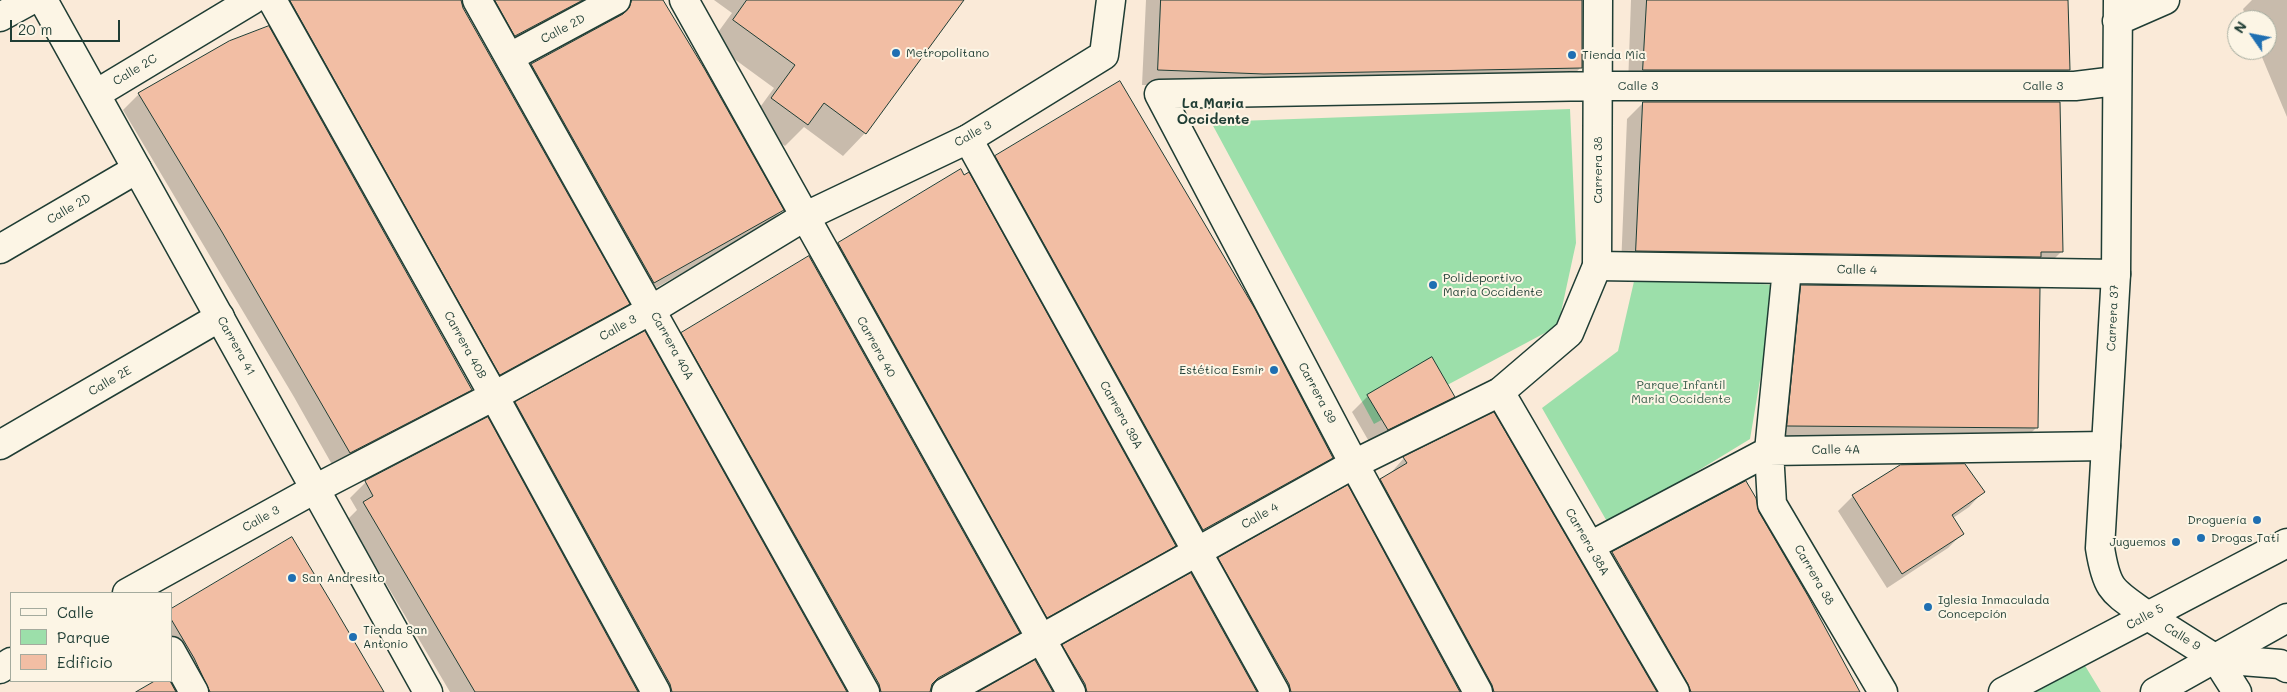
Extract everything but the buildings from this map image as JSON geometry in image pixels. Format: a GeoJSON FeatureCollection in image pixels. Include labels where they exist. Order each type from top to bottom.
{"type":"FeatureCollection","features":[{"type":"Feature","properties":{"kind":"street"},"geometry":{"type":"LineString","coordinates":[[0,17],[31,0]]}},
{"type":"Feature","properties":{"kind":"street","name":"Carrera 41"},"geometry":{"type":"LineString","coordinates":[[43,0],[428,692]]}},
{"type":"Feature","properties":{"kind":"street","name":"Calle 2C"},"geometry":{"type":"LineString","coordinates":[[96,94],[252,0]]}},
{"type":"Feature","properties":{"kind":"street","name":"Carrera 40B"},"geometry":{"type":"LineString","coordinates":[[272,0],[494,396],[656,692]]}},
{"type":"Feature","properties":{"kind":"street","name":"Carrera 40A"},"geometry":{"type":"LineString","coordinates":[[478,0],[865,692]]}},
{"type":"Feature","properties":{"kind":"street","name":"Calle 2D"},"geometry":{"type":"LineString","coordinates":[[510,57],[616,0]]}},
{"type":"Feature","properties":{"kind":"street","name":"Carrera 40"},"geometry":{"type":"LineString","coordinates":[[684,0],[1071,692]]}},
{"type":"Feature","properties":{"kind":"street","name":"Calle 3"},"geometry":{"type":"LineString","coordinates":[[134,592],[316,489],[494,396],[651,310],[804,217],[968,138],[1104,54],[1111,0]]}},
{"type":"Feature","properties":{"kind":"street","name":"Carrera 38"},"geometry":{"type":"LineString","coordinates":[[1569,333],[1598,266],[1598,0]]}},
{"type":"Feature","properties":{"kind":"street"},"geometry":{"type":"LineString","coordinates":[[2118,10],[2166,0]]}},
{"type":"Feature","properties":{"kind":"street","name":"Carrera 37"},"geometry":{"type":"LineString","coordinates":[[2118,10],[2116,274],[2100,548],[2104,574],[2114,592],[2148,616]]}},
{"type":"Feature","properties":{"kind":"street","name":"Calle 3"},"geometry":{"type":"LineString","coordinates":[[1159,94],[1598,86],[2075,86],[2116,81]]}},
{"type":"Feature","properties":{"kind":"street","name":"Carrera 39"},"geometry":{"type":"LineString","coordinates":[[1159,94],[1354,464],[1478,692]]}},
{"type":"Feature","properties":{"kind":"street","name":"Carrera 39A"},"geometry":{"type":"LineString","coordinates":[[968,138],[1275,692]]}},
{"type":"Feature","properties":{"kind":"street","name":"Calle 2D"},"geometry":{"type":"LineString","coordinates":[[0,249],[137,169]]}},
{"type":"Feature","properties":{"kind":"street","name":"Calle 4"},"geometry":{"type":"LineString","coordinates":[[1598,266],[2116,274]]}},
{"type":"Feature","properties":{"kind":"street","name":"Carrera 38"},"geometry":{"type":"LineString","coordinates":[[1787,269],[1769,451],[1772,504],[1883,692]]}},
{"type":"Feature","properties":{"kind":"street","name":"Calle 2E"},"geometry":{"type":"LineString","coordinates":[[0,445],[220,317]]}},
{"type":"Feature","properties":{"kind":"street","name":"Calle 4"},"geometry":{"type":"LineString","coordinates":[[946,692],[1354,464],[1500,392],[1569,333]]}},
{"type":"Feature","properties":{"kind":"street","name":"Carrera 38A"},"geometry":{"type":"LineString","coordinates":[[1500,392],[1675,692]]}},
{"type":"Feature","properties":{"kind":"street","name":"Calle 4A"},"geometry":{"type":"LineString","coordinates":[[1590,546],[1769,451],[2106,446]]}},
{"type":"Feature","properties":{"kind":"street","name":"Calle 5"},"geometry":{"type":"LineString","coordinates":[[2003,692],[2287,543]]}},
{"type":"Feature","properties":{"kind":"street","name":"Calle 9"},"geometry":{"type":"LineString","coordinates":[[2148,616],[2216,659],[2237,692]]}},
{"type":"Feature","properties":{"kind":"street"},"geometry":{"type":"LineString","coordinates":[[2155,692],[2287,618]]}},
{"type":"Feature","properties":{"kind":"street"},"geometry":{"type":"LineString","coordinates":[[172,653],[194,692]]}},
{"type":"Feature","properties":{"kind":"street","name":"Calle 9"},"geometry":{"type":"LineString","coordinates":[[2216,659],[2280,664],[2287,668]]}},
{"type":"Feature","properties":{"kind":"green space","name":"Polideportivo Maria Occidente"},"geometry":{"type":"Polygon","coordinates":[[[1570,109],[1576,243],[1558,326],[1374,424],[1211,122],[1570,109]]]}},
{"type":"Feature","properties":{"kind":"green space","name":"Parque Infantil Maria Occidente"},"geometry":{"type":"Polygon","coordinates":[[[1635,277],[1776,285],[1750,439],[1609,525],[1542,408],[1618,351],[1635,277]]]}},
{"type":"Feature","properties":{"kind":"green space"},"geometry":{"type":"Polygon","coordinates":[[[2084,664],[2101,692],[2035,692],[2084,664]]]}},
{"type":"Feature","properties":{"kind":"place","name":"Metropolitano"},"geometry":{"type":"Point","coordinates":[896,53]}},
{"type":"Feature","properties":{"kind":"place","name":"Tienda Mia"},"geometry":{"type":"Point","coordinates":[1572,55]}},
{"type":"Feature","properties":{"kind":"place","name":"Polideportivo Maria Occidente"},"geometry":{"type":"Point","coordinates":[1433,285]}},
{"type":"Feature","properties":{"kind":"place","name":"Estética Esmir"},"geometry":{"type":"Point","coordinates":[1274,370]}},
{"type":"Feature","properties":{"kind":"place","name":"Droguería"},"geometry":{"type":"Point","coordinates":[2257,520]}},
{"type":"Feature","properties":{"kind":"place","name":"Drogas Tati"},"geometry":{"type":"Point","coordinates":[2201,538]}},
{"type":"Feature","properties":{"kind":"place","name":"Juguemos"},"geometry":{"type":"Point","coordinates":[2176,542]}},
{"type":"Feature","properties":{"kind":"place","name":"San Andresito"},"geometry":{"type":"Point","coordinates":[292,578]}},
{"type":"Feature","properties":{"kind":"place","name":"Iglesia Inmaculada Concepción"},"geometry":{"type":"Point","coordinates":[1928,607]}},
{"type":"Feature","properties":{"kind":"place","name":"Tienda San Antonio"},"geometry":{"type":"Point","coordinates":[353,637]}},
{"type":"Feature","properties":{"kind":"district","name":"La Maria Occidente"},"geometry":{"type":"Point","coordinates":[1213,112]}}]}
